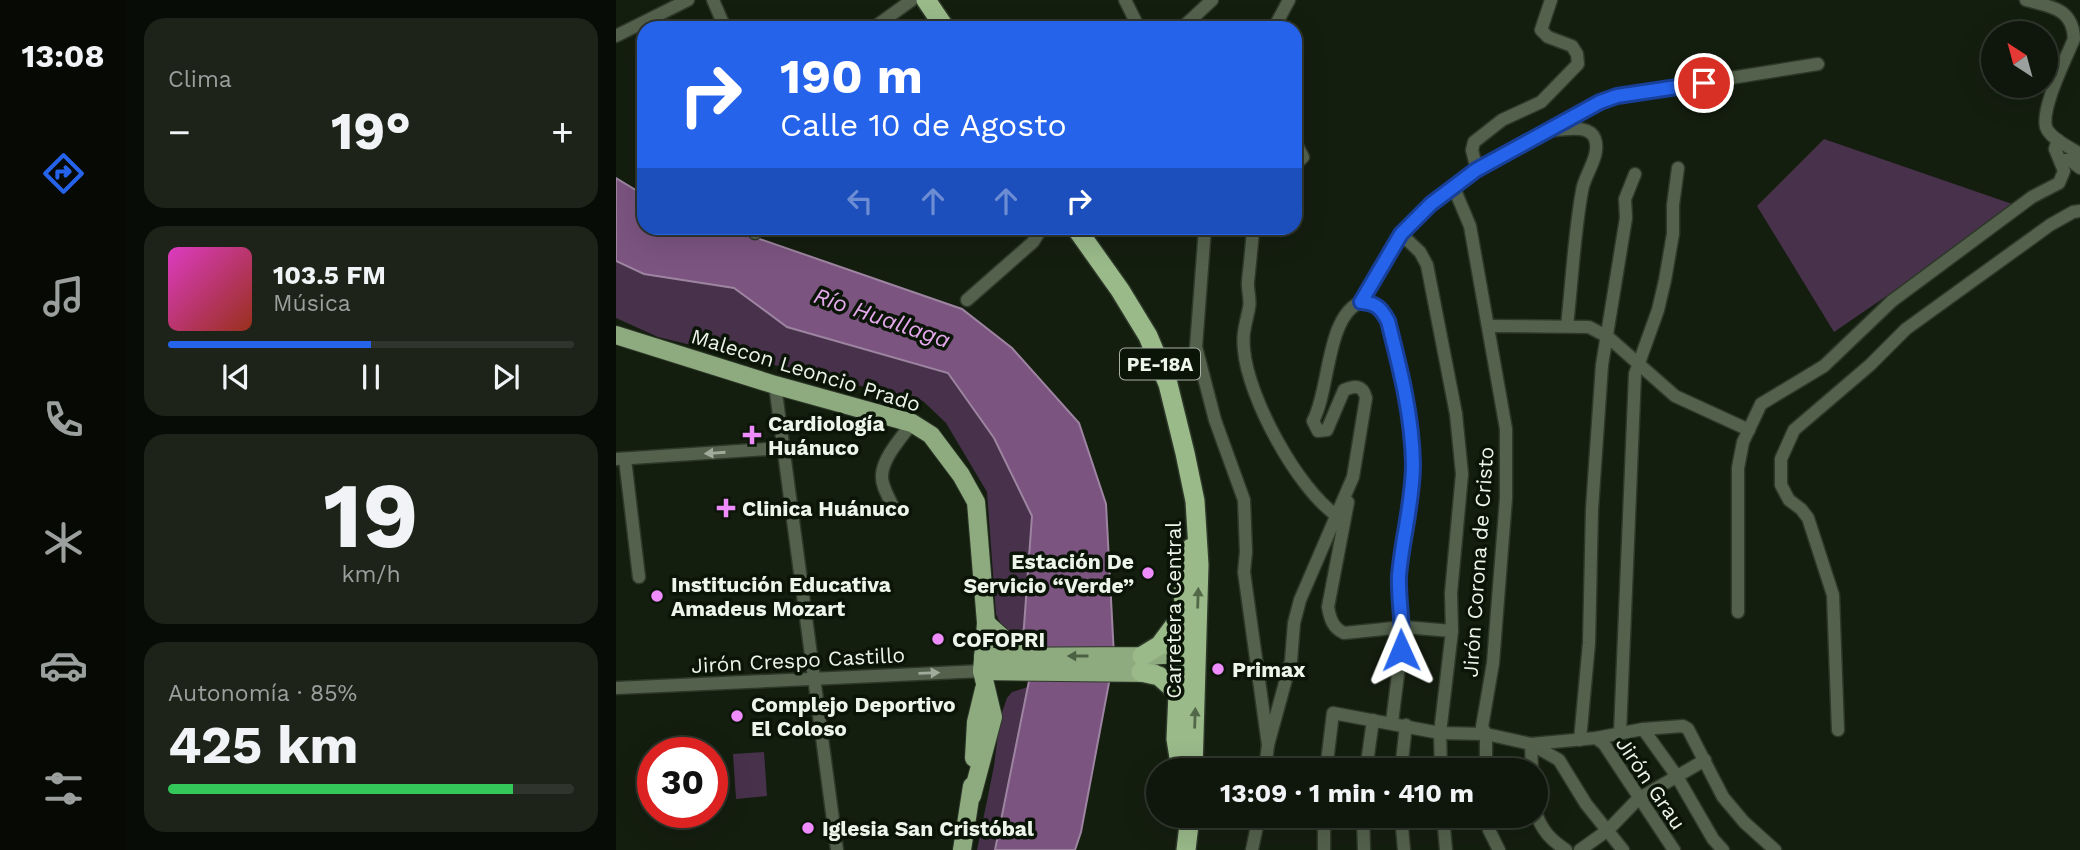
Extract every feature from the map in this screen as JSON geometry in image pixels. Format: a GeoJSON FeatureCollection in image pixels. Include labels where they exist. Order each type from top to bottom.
{"type":"FeatureCollection","features":[{"type":"Feature","properties":{"kind":"highway"},"geometry":{"type":"LineString","coordinates":[[926,0],[940,21]]}},
{"type":"Feature","properties":{"kind":"highway","name":"Carretera Central"},"geometry":{"type":"LineString","coordinates":[[1081,235],[1120,290],[1148,336],[1168,384],[1185,453],[1197,520],[1199,565],[1185,672],[1192,758]]}},
{"type":"Feature","properties":{"kind":"highway","name":"PE-18A"},"geometry":{"type":"LineString","coordinates":[[1179,758],[1176,739],[1185,672],[1184,580],[1197,520]]}},
{"type":"Feature","properties":{"kind":"highway"},"geometry":{"type":"LineString","coordinates":[[1183,614],[1160,645],[1136,664],[1158,676],[1185,672]]}},
{"type":"Feature","properties":{"kind":"highway"},"geometry":{"type":"LineString","coordinates":[[1186,850],[1189,828]]}},
{"type":"Feature","properties":{"kind":"main road","name":"Malecon Leoncio Prado"},"geometry":{"type":"LineString","coordinates":[[616,335],[775,385],[912,423],[931,436],[961,475],[976,502],[986,623],[983,670],[993,717],[972,796],[962,850]]}},
{"type":"Feature","properties":{"kind":"main road"},"geometry":{"type":"LineString","coordinates":[[986,623],[1025,661]]}},
{"type":"Feature","properties":{"kind":"main road"},"geometry":{"type":"LineString","coordinates":[[983,670],[1025,661],[1136,664],[1185,672]]}},
{"type":"Feature","properties":{"kind":"street"},"geometry":{"type":"LineString","coordinates":[[646,21],[688,0]]}},
{"type":"Feature","properties":{"kind":"street"},"geometry":{"type":"LineString","coordinates":[[713,0],[723,21]]}},
{"type":"Feature","properties":{"kind":"street"},"geometry":{"type":"LineString","coordinates":[[883,21],[912,0]]}},
{"type":"Feature","properties":{"kind":"street"},"geometry":{"type":"LineString","coordinates":[[1125,0],[1136,21]]}},
{"type":"Feature","properties":{"kind":"street"},"geometry":{"type":"LineString","coordinates":[[1190,21],[1212,0]]}},
{"type":"Feature","properties":{"kind":"street"},"geometry":{"type":"LineString","coordinates":[[1278,21],[1289,0]]}},
{"type":"Feature","properties":{"kind":"street"},"geometry":{"type":"LineString","coordinates":[[1476,170],[1472,150],[1474,142],[1502,120],[1541,102],[1578,64],[1577,54],[1572,46],[1548,37],[1541,30],[1551,0]]}},
{"type":"Feature","properties":{"kind":"street"},"geometry":{"type":"LineString","coordinates":[[2026,0],[2063,12],[2074,27],[2074,39],[2046,110],[2046,126],[2058,140],[2080,154]]}},
{"type":"Feature","properties":{"kind":"street"},"geometry":{"type":"LineString","coordinates":[[616,36],[637,26]]}},
{"type":"Feature","properties":{"kind":"street"},"geometry":{"type":"LineString","coordinates":[[1361,302],[1401,234],[1431,204],[1476,170],[1600,102],[1617,96],[1818,64]]}},
{"type":"Feature","properties":{"kind":"street"},"geometry":{"type":"LineString","coordinates":[[1549,131],[1590,131],[1595,137],[1596,145],[1594,158],[1582,188],[1567,326]]}},
{"type":"Feature","properties":{"kind":"street"},"geometry":{"type":"LineString","coordinates":[[1738,612],[1738,468],[1741,450],[1761,404],[1824,366],[1892,301],[2032,197],[2059,183],[2064,176],[2055,149],[2058,140]]}},
{"type":"Feature","properties":{"kind":"street"},"geometry":{"type":"LineString","coordinates":[[2060,160],[2070,160],[2080,168]]}},
{"type":"Feature","properties":{"kind":"street"},"geometry":{"type":"LineString","coordinates":[[1620,733],[1637,363],[1658,310],[1665,280],[1673,234],[1673,205],[1678,168]]}},
{"type":"Feature","properties":{"kind":"street"},"geometry":{"type":"LineString","coordinates":[[1580,740],[1589,643],[1592,509],[1602,365],[1626,218],[1625,199],[1635,174]]}},
{"type":"Feature","properties":{"kind":"street","name":"Jirón Corona de Cristo"},"geometry":{"type":"LineString","coordinates":[[1454,188],[1470,226],[1506,429],[1506,484],[1493,663],[1482,727],[1486,734],[1486,758]]}},
{"type":"Feature","properties":{"kind":"street"},"geometry":{"type":"LineString","coordinates":[[1838,730],[1833,595],[1808,518],[1789,500],[1781,485],[1782,458],[1794,430],[1870,365],[1906,329],[2050,225],[2080,211]]}},
{"type":"Feature","properties":{"kind":"street"},"geometry":{"type":"LineString","coordinates":[[1401,234],[1420,252],[1427,265],[1456,414],[1462,474],[1451,593],[1452,631],[1440,733],[1441,758]]}},
{"type":"Feature","properties":{"kind":"street"},"geometry":{"type":"LineString","coordinates":[[967,300],[1038,235]]}},
{"type":"Feature","properties":{"kind":"street"},"geometry":{"type":"LineString","coordinates":[[1204,235],[1196,347],[1214,420],[1244,500],[1244,572],[1268,745]]}},
{"type":"Feature","properties":{"kind":"street"},"geometry":{"type":"LineString","coordinates":[[1252,235],[1248,283],[1250,307],[1243,331],[1248,377],[1290,465],[1320,504],[1336,515]]}},
{"type":"Feature","properties":{"kind":"street"},"geometry":{"type":"LineString","coordinates":[[1392,722],[1404,626],[1400,616],[1399,576],[1409,518],[1413,464],[1408,402],[1388,321],[1382,309],[1371,303],[1361,302],[1352,306],[1345,315],[1328,359],[1324,393],[1313,421],[1318,431],[1327,430],[1344,390],[1354,386],[1364,391],[1366,398],[1353,477],[1328,607],[1330,619],[1337,630],[1344,633],[1404,626],[1452,631]]}},
{"type":"Feature","properties":{"kind":"street"},"geometry":{"type":"LineString","coordinates":[[1489,326],[1589,327],[1608,337],[1675,396],[1749,430]]}},
{"type":"Feature","properties":{"kind":"street"},"geometry":{"type":"LineString","coordinates":[[775,385],[837,850]]}},
{"type":"Feature","properties":{"kind":"street"},"geometry":{"type":"LineString","coordinates":[[893,507],[882,484],[881,474],[912,423]]}},
{"type":"Feature","properties":{"kind":"street"},"geometry":{"type":"LineString","coordinates":[[639,577],[621,459],[783,448]]}},
{"type":"Feature","properties":{"kind":"street"},"geometry":{"type":"LineString","coordinates":[[1266,758],[1291,661],[1294,623],[1300,600],[1353,477]]}},
{"type":"Feature","properties":{"kind":"street","name":"Jirón Crespo Castillo"},"geometry":{"type":"LineString","coordinates":[[616,688],[983,670]]}},
{"type":"Feature","properties":{"kind":"street"},"geometry":{"type":"LineString","coordinates":[[1328,758],[1334,713],[1440,733],[1486,734],[1531,744],[1683,726],[1688,729],[1723,797],[1744,822],[1776,850]]}},
{"type":"Feature","properties":{"kind":"street"},"geometry":{"type":"LineString","coordinates":[[1368,758],[1373,720]]}},
{"type":"Feature","properties":{"kind":"street"},"geometry":{"type":"LineString","coordinates":[[1402,758],[1406,725]]}},
{"type":"Feature","properties":{"kind":"street"},"geometry":{"type":"LineString","coordinates":[[1643,729],[1676,775],[1713,839],[1723,850]]}},
{"type":"Feature","properties":{"kind":"street","name":"Jirón Grau"},"geometry":{"type":"LineString","coordinates":[[1596,738],[1604,744],[1674,850]]}},
{"type":"Feature","properties":{"kind":"street"},"geometry":{"type":"LineString","coordinates":[[1531,744],[1532,758]]}},
{"type":"Feature","properties":{"kind":"street"},"geometry":{"type":"LineString","coordinates":[[1531,744],[1559,760],[1586,804],[1623,850]]}},
{"type":"Feature","properties":{"kind":"street"},"geometry":{"type":"LineString","coordinates":[[1580,850],[1608,830],[1638,799],[1704,760]]}},
{"type":"Feature","properties":{"kind":"street"},"geometry":{"type":"LineString","coordinates":[[1252,850],[1257,828]]}},
{"type":"Feature","properties":{"kind":"street"},"geometry":{"type":"LineString","coordinates":[[1324,828],[1324,850]]}},
{"type":"Feature","properties":{"kind":"street"},"geometry":{"type":"LineString","coordinates":[[1363,828],[1364,850]]}},
{"type":"Feature","properties":{"kind":"street"},"geometry":{"type":"LineString","coordinates":[[1402,828],[1404,850]]}},
{"type":"Feature","properties":{"kind":"street"},"geometry":{"type":"LineString","coordinates":[[1444,828],[1446,850]]}},
{"type":"Feature","properties":{"kind":"street"},"geometry":{"type":"LineString","coordinates":[[1489,828],[1499,850]]}},
{"type":"Feature","properties":{"kind":"street"},"geometry":{"type":"LineString","coordinates":[[1542,828],[1553,841],[1566,850]]}},
{"type":"Feature","properties":{"kind":"shaded area"},"geometry":{"type":"Polygon","coordinates":[[[1824,139],[2018,206],[1834,332],[1757,206],[1824,139]]]}},
{"type":"Feature","properties":{"kind":"shaded area"},"geometry":{"type":"Polygon","coordinates":[[[616,261],[644,274],[734,288],[787,327],[948,373],[994,438],[1032,516],[1023,640],[1006,631],[996,614],[987,492],[946,423],[923,401],[658,337],[616,318],[616,261]]]}},
{"type":"Feature","properties":{"kind":"shaded area"},"geometry":{"type":"Polygon","coordinates":[[[1028,687],[997,847],[995,850],[977,850],[994,766],[1000,718],[1012,692],[1028,687]]]}},
{"type":"Feature","properties":{"kind":"shaded area"},"geometry":{"type":"Polygon","coordinates":[[[764,752],[767,796],[736,799],[733,754],[764,752]]]}},
{"type":"Feature","properties":{"kind":"water","name":"Río Huallaga"},"geometry":{"type":"Polygon","coordinates":[[[616,178],[637,191],[637,235],[748,235],[962,309],[1012,348],[1079,423],[1106,504],[1114,656],[1081,832],[1075,850],[995,850],[1031,671],[1023,640],[1032,516],[994,438],[948,373],[787,327],[734,288],[644,274],[616,261],[616,178]]]}},
{"type":"Feature","properties":{"kind":"place","name":"Cardiología Huánuco"},"geometry":{"type":"Point","coordinates":[752,435]}},
{"type":"Feature","properties":{"kind":"place","name":"Clinica Huánuco"},"geometry":{"type":"Point","coordinates":[726,508]}},
{"type":"Feature","properties":{"kind":"place","name":"Estación De Servicio “Verde”"},"geometry":{"type":"Point","coordinates":[1148,573]}},
{"type":"Feature","properties":{"kind":"place","name":"Institución Educativa Amadeus Mozart"},"geometry":{"type":"Point","coordinates":[657,596]}},
{"type":"Feature","properties":{"kind":"place","name":"COFOPRI"},"geometry":{"type":"Point","coordinates":[938,639]}},
{"type":"Feature","properties":{"kind":"place","name":"Primax"},"geometry":{"type":"Point","coordinates":[1218,669]}},
{"type":"Feature","properties":{"kind":"place","name":"Complejo Deportivo El Coloso"},"geometry":{"type":"Point","coordinates":[737,716]}},
{"type":"Feature","properties":{"kind":"place","name":"Iglesia San Cristóbal"},"geometry":{"type":"Point","coordinates":[808,828]}},
{"type":"Feature","properties":{"kind":"route"},"geometry":{"type":"LineString","coordinates":[[1401,650],[1404,626],[1400,616],[1399,576],[1409,518],[1413,464],[1408,402],[1388,321],[1382,309],[1371,303],[1361,302],[1401,234],[1414,219],[1476,170],[1600,102],[1617,96],[1704,83]]}}]}
